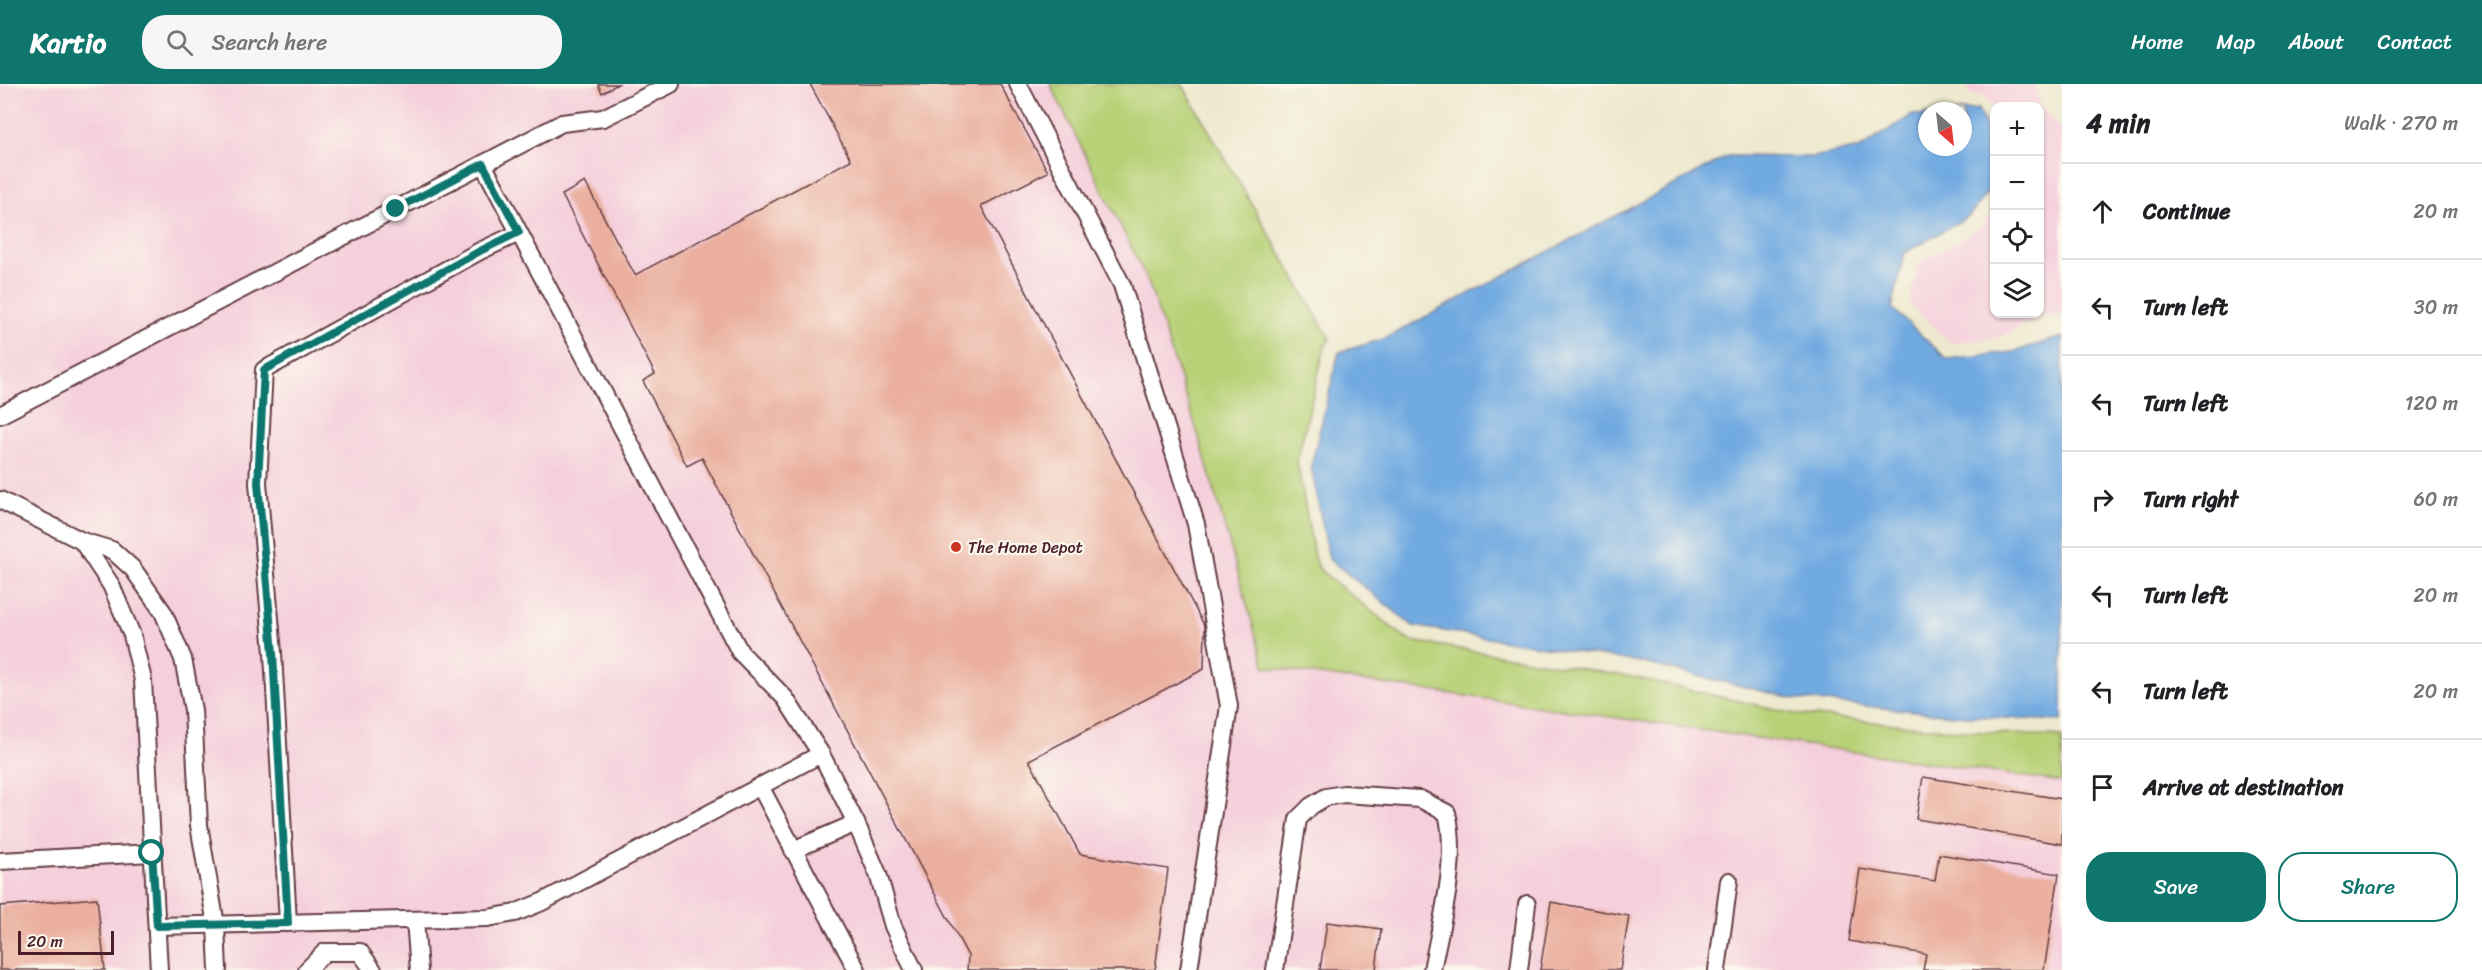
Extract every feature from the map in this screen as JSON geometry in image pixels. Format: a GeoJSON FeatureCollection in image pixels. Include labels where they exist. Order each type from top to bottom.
{"type":"FeatureCollection","features":[{"type":"Feature","properties":{"kind":"lane"},"geometry":{"type":"LineString","coordinates":[[0,415],[562,123],[603,118],[671,84]]}},
{"type":"Feature","properties":{"kind":"lane"},"geometry":{"type":"LineString","coordinates":[[1018,84],[1122,285],[1196,524],[1229,706],[1189,970]]}},
{"type":"Feature","properties":{"kind":"lane"},"geometry":{"type":"LineString","coordinates":[[483,164],[740,652],[785,698],[821,754],[856,823],[878,874],[893,926],[914,970]]}},
{"type":"Feature","properties":{"kind":"lane"},"geometry":{"type":"LineString","coordinates":[[288,923],[273,653],[258,483],[264,370],[480,251],[519,232]]}},
{"type":"Feature","properties":{"kind":"lane"},"geometry":{"type":"LineString","coordinates":[[0,500],[82,541],[112,550],[133,569],[164,612],[183,659],[194,710],[200,825],[216,925],[218,970]]}},
{"type":"Feature","properties":{"kind":"lane"},"geometry":{"type":"LineString","coordinates":[[82,541],[111,585],[132,635],[143,680],[159,970]]}},
{"type":"Feature","properties":{"kind":"lane"},"geometry":{"type":"LineString","coordinates":[[157,926],[488,918],[515,913],[573,886],[821,754]]}},
{"type":"Feature","properties":{"kind":"lane"},"geometry":{"type":"LineString","coordinates":[[760,786],[857,970]]}},
{"type":"Feature","properties":{"kind":"lane"},"geometry":{"type":"LineString","coordinates":[[1275,970],[1298,819],[1311,806],[1326,797],[1344,794],[1420,799],[1448,813],[1452,832],[1449,871],[1432,970]]}},
{"type":"Feature","properties":{"kind":"lane"},"geometry":{"type":"LineString","coordinates":[[793,850],[856,823]]}},
{"type":"Feature","properties":{"kind":"lane"},"geometry":{"type":"LineString","coordinates":[[0,861],[152,853]]}},
{"type":"Feature","properties":{"kind":"lane"},"geometry":{"type":"LineString","coordinates":[[1717,970],[1729,881]]}},
{"type":"Feature","properties":{"kind":"lane"},"geometry":{"type":"LineString","coordinates":[[1519,970],[1527,904]]}},
{"type":"Feature","properties":{"kind":"lane"},"geometry":{"type":"LineString","coordinates":[[415,920],[419,970]]}},
{"type":"Feature","properties":{"kind":"lane"},"geometry":{"type":"LineString","coordinates":[[307,970],[324,952],[360,952],[373,970]]}},
{"type":"Feature","properties":{"kind":"shaded area"},"geometry":{"type":"Polygon","coordinates":[[[0,84],[1050,84],[1148,281],[1198,434],[1265,667],[2062,782],[2062,970],[0,970],[0,84]]]}},
{"type":"Feature","properties":{"kind":"shaded area"},"geometry":{"type":"Polygon","coordinates":[[[1966,84],[2036,84],[2039,102],[1990,102],[1990,106],[1984,96],[1970,94],[1966,84]]]}},
{"type":"Feature","properties":{"kind":"shaded area"},"geometry":{"type":"Polygon","coordinates":[[[2044,110],[2062,130],[2062,316],[2044,315],[2044,110]]]}},
{"type":"Feature","properties":{"kind":"shaded area"},"geometry":{"type":"Polygon","coordinates":[[[1990,215],[1990,318],[2036,318],[1999,338],[1951,343],[1909,304],[1918,264],[1980,227],[1990,215]]]}},
{"type":"Feature","properties":{"kind":"green space"},"geometry":{"type":"Polygon","coordinates":[[[1050,84],[1182,84],[1330,339],[1325,346],[1297,461],[1315,561],[1321,571],[1405,638],[1638,678],[1796,714],[1954,730],[2062,737],[2062,782],[1265,667],[1198,434],[1148,281],[1050,84]]]}},
{"type":"Feature","properties":{"kind":"water"},"geometry":{"type":"Polygon","coordinates":[[[1978,109],[1990,138],[1990,189],[1969,216],[1905,253],[1892,308],[1947,359],[2013,352],[2062,337],[2062,721],[1953,715],[1796,699],[1639,662],[1413,626],[1329,559],[1311,466],[1339,352],[1384,339],[1728,156],[1812,157],[1861,148],[1912,115],[1918,115],[1918,156],[1972,156],[1972,110],[1978,109]]]}},
{"type":"Feature","properties":{"kind":"building"},"geometry":{"type":"Polygon","coordinates":[[[598,84],[618,84],[602,93],[598,84]]]}},
{"type":"Feature","properties":{"kind":"building","name":"The Home Depot"},"geometry":{"type":"Polygon","coordinates":[[[810,84],[1000,84],[1048,172],[981,206],[1205,627],[1204,669],[1029,760],[1080,854],[1168,869],[1155,970],[967,970],[968,956],[702,458],[687,466],[643,381],[655,374],[562,195],[585,182],[635,275],[851,160],[810,84]]]}},
{"type":"Feature","properties":{"kind":"building"},"geometry":{"type":"Polygon","coordinates":[[[1923,777],[2062,799],[2062,844],[1916,819],[1923,777]]]}},
{"type":"Feature","properties":{"kind":"building"},"geometry":{"type":"Polygon","coordinates":[[[1939,854],[2059,874],[2044,970],[1923,970],[1926,954],[1849,941],[1860,869],[1935,881],[1939,854]]]}},
{"type":"Feature","properties":{"kind":"building"},"geometry":{"type":"Polygon","coordinates":[[[97,898],[105,970],[0,970],[0,906],[97,898]]]}},
{"type":"Feature","properties":{"kind":"building"},"geometry":{"type":"Polygon","coordinates":[[[1551,902],[1629,916],[1620,970],[1540,970],[1551,902]]]}},
{"type":"Feature","properties":{"kind":"building"},"geometry":{"type":"Polygon","coordinates":[[[1327,922],[1381,929],[1376,970],[1320,970],[1327,922]]]}},
{"type":"Feature","properties":{"kind":"place","name":"The Home Depot"},"geometry":{"type":"Point","coordinates":[956,547]}},
{"type":"Feature","properties":{"kind":"route"},"geometry":{"type":"LineString","coordinates":[[152,853],[157,926],[288,923],[273,653],[258,483],[264,370],[480,251],[519,232],[483,164],[396,209]]}}]}
